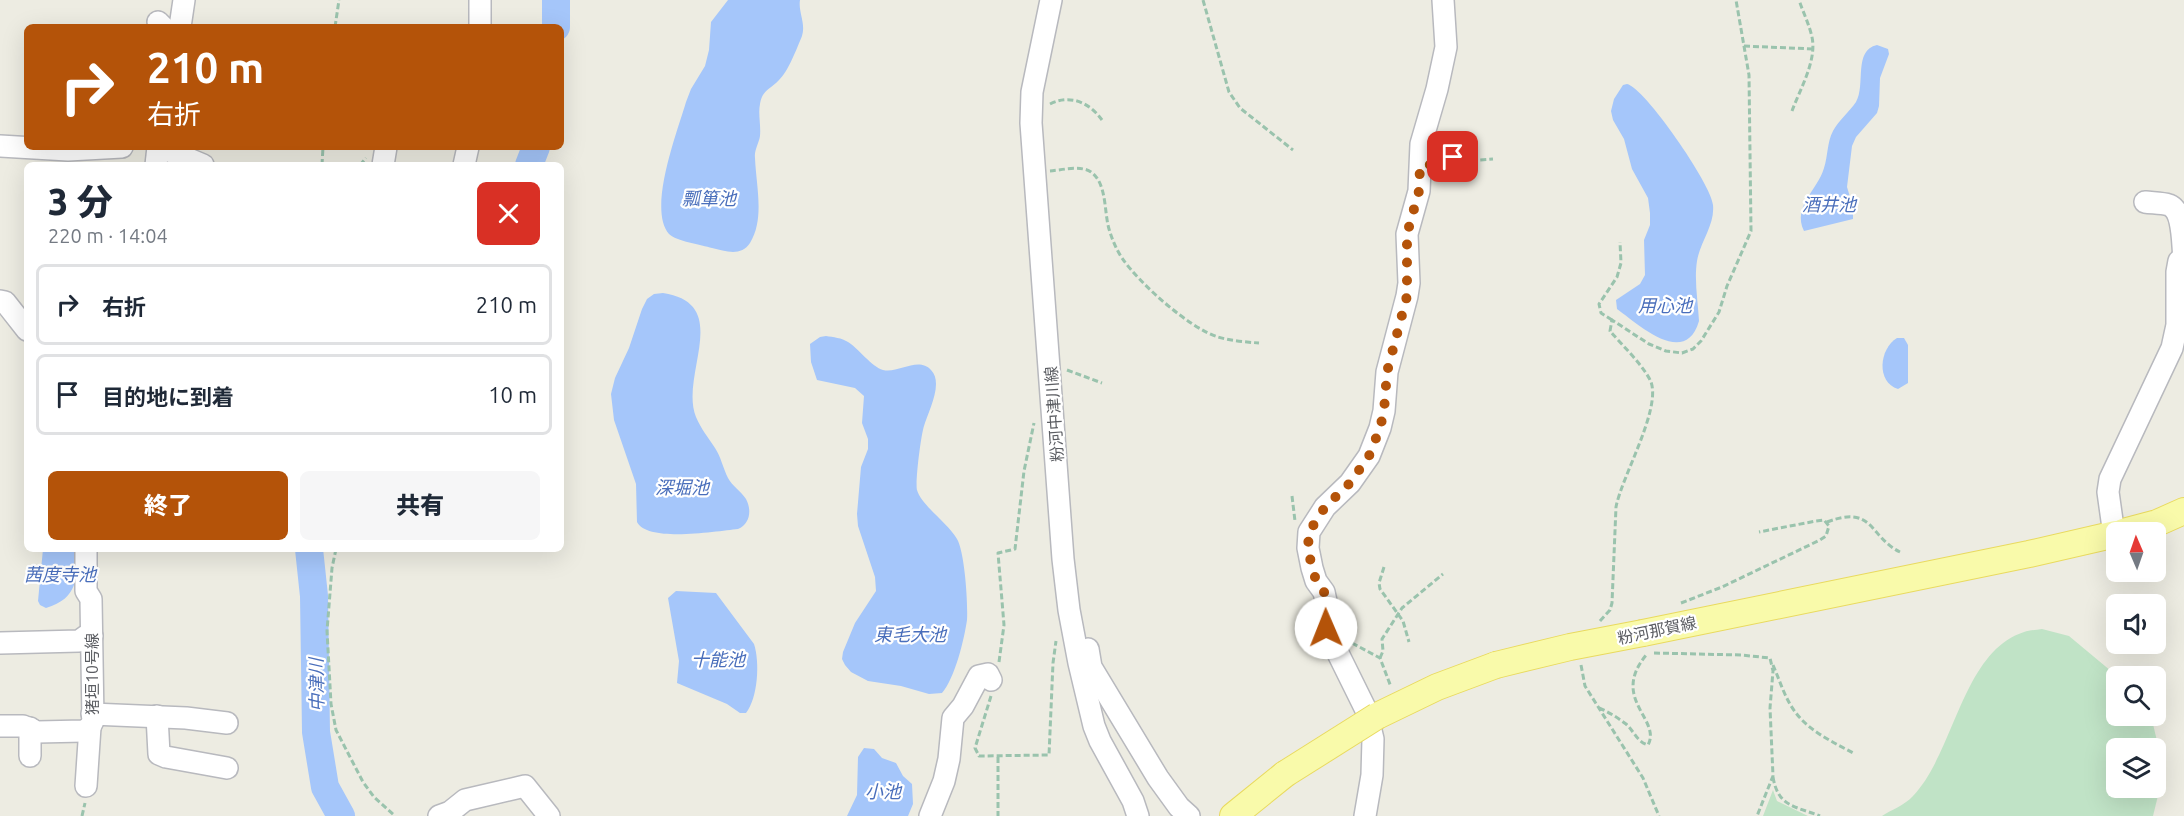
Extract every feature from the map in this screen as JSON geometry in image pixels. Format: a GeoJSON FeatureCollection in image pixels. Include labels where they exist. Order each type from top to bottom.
{"type":"FeatureCollection","features":[{"type":"Feature","properties":{"kind":"main road","name":"粉河那賀線"},"geometry":{"type":"LineString","coordinates":[[2159,522],[2184,511]]}},
{"type":"Feature","properties":{"kind":"main road","name":"粉河那賀線"},"geometry":{"type":"LineString","coordinates":[[1233,816],[1285,774],[1387,711],[1437,687],[1496,665],[1570,647],[1646,643],[2106,537]]}},
{"type":"Feature","properties":{"kind":"street"},"geometry":{"type":"LineString","coordinates":[[180,24],[183,0]]}},
{"type":"Feature","properties":{"kind":"street"},"geometry":{"type":"LineString","coordinates":[[480,0],[480,24]]}},
{"type":"Feature","properties":{"kind":"street","name":"粉河中津川線"},"geometry":{"type":"LineString","coordinates":[[1051,0],[1032,92],[1031,123],[1063,559],[1079,663],[1094,726],[1133,801],[1138,816]]}},
{"type":"Feature","properties":{"kind":"street"},"geometry":{"type":"LineString","coordinates":[[1365,816],[1372,775],[1373,739],[1366,710],[1326,628],[1327,606],[1324,592],[1312,568],[1308,548],[1309,532],[1325,507],[1350,483],[1369,456],[1380,428],[1384,411],[1387,372],[1407,296],[1407,234],[1419,191],[1424,130],[1437,88],[1446,47],[1443,0]]}},
{"type":"Feature","properties":{"kind":"street"},"geometry":{"type":"LineString","coordinates":[[0,146],[24,147]]}},
{"type":"Feature","properties":{"kind":"street"},"geometry":{"type":"LineString","coordinates":[[161,151],[194,162]]}},
{"type":"Feature","properties":{"kind":"street"},"geometry":{"type":"LineString","coordinates":[[2115,522],[2108,492],[2110,479],[2172,348],[2177,325],[2177,272],[2179,261],[2184,258],[2179,217],[2176,210],[2168,205],[2145,202]]}},
{"type":"Feature","properties":{"kind":"street"},"geometry":{"type":"LineString","coordinates":[[0,300],[5,302],[24,326]]}},
{"type":"Feature","properties":{"kind":"street","name":"猪垣10号線"},"geometry":{"type":"LineString","coordinates":[[0,726],[30,728],[38,732],[84,731],[91,721],[91,599],[86,591],[86,552]]}},
{"type":"Feature","properties":{"kind":"street"},"geometry":{"type":"LineString","coordinates":[[1070,613],[1081,614],[1091,667],[1158,778],[1179,807],[1190,816]]}},
{"type":"Feature","properties":{"kind":"street"},"geometry":{"type":"LineString","coordinates":[[0,643],[79,641],[86,636],[92,636]]}},
{"type":"Feature","properties":{"kind":"street"},"geometry":{"type":"LineString","coordinates":[[930,816],[944,781],[953,718],[963,706],[979,676],[988,674],[992,680]]}},
{"type":"Feature","properties":{"kind":"street"},"geometry":{"type":"LineString","coordinates":[[157,716],[158,751],[161,755],[227,768]]}},
{"type":"Feature","properties":{"kind":"street"},"geometry":{"type":"LineString","coordinates":[[86,786],[91,721],[157,716],[227,723]]}},
{"type":"Feature","properties":{"kind":"street"},"geometry":{"type":"LineString","coordinates":[[30,728],[30,756]]}},
{"type":"Feature","properties":{"kind":"street"},"geometry":{"type":"LineString","coordinates":[[439,816],[450,812],[465,800],[525,786],[549,816]]}},
{"type":"Feature","properties":{"kind":"path"},"geometry":{"type":"LineString","coordinates":[[335,24],[339,0]]}},
{"type":"Feature","properties":{"kind":"path"},"geometry":{"type":"LineString","coordinates":[[1203,0],[1229,92],[1240,108],[1293,150]]}},
{"type":"Feature","properties":{"kind":"path"},"geometry":{"type":"LineString","coordinates":[[1620,242],[1621,263],[1617,277],[1599,304],[1601,313],[1649,344],[1666,351],[1682,353],[1693,349],[1701,341],[1719,312],[1727,286],[1751,231],[1749,75],[1736,0]]}},
{"type":"Feature","properties":{"kind":"path"},"geometry":{"type":"LineString","coordinates":[[1792,111],[1812,60],[1813,48],[1812,38],[1799,0]]}},
{"type":"Feature","properties":{"kind":"path"},"geometry":{"type":"LineString","coordinates":[[1744,46],[1813,48]]}},
{"type":"Feature","properties":{"kind":"path"},"geometry":{"type":"LineString","coordinates":[[1031,123],[1042,110],[1060,99],[1081,102],[1095,110],[1102,120]]}},
{"type":"Feature","properties":{"kind":"path"},"geometry":{"type":"LineString","coordinates":[[1420,166],[1435,164],[1448,158],[1467,161],[1493,159]]}},
{"type":"Feature","properties":{"kind":"path"},"geometry":{"type":"LineString","coordinates":[[1035,172],[1078,169],[1091,172],[1101,187],[1105,214],[1114,244],[1131,269],[1172,309],[1195,326],[1218,337],[1259,343]]}},
{"type":"Feature","properties":{"kind":"path"},"geometry":{"type":"LineString","coordinates":[[1597,624],[1610,610],[1612,603],[1616,507],[1619,491],[1644,429],[1653,390],[1647,375],[1610,331],[1612,320]]}},
{"type":"Feature","properties":{"kind":"path"},"geometry":{"type":"LineString","coordinates":[[1050,370],[1072,371],[1092,381],[1102,383]]}},
{"type":"Feature","properties":{"kind":"path"},"geometry":{"type":"LineString","coordinates":[[1034,422],[1024,471],[1015,549],[998,553],[1004,625],[996,677],[992,680],[989,703],[975,748],[980,756],[1049,755],[1053,663],[1057,633],[1062,618],[1070,613]]}},
{"type":"Feature","properties":{"kind":"path"},"geometry":{"type":"LineString","coordinates":[[1759,532],[1816,520],[1827,522],[1838,518],[1865,520],[1885,542],[1900,552]]}},
{"type":"Feature","properties":{"kind":"path"},"geometry":{"type":"LineString","coordinates":[[1680,603],[1722,587],[1820,540],[1829,532],[1827,522]]}},
{"type":"Feature","properties":{"kind":"path"},"geometry":{"type":"LineString","coordinates":[[335,552],[327,631],[331,704],[336,730],[363,782],[374,797],[395,816]]}},
{"type":"Feature","properties":{"kind":"path"},"geometry":{"type":"LineString","coordinates":[[1384,567],[1379,583],[1380,589],[1398,613],[1409,642]]}},
{"type":"Feature","properties":{"kind":"path"},"geometry":{"type":"LineString","coordinates":[[1387,711],[1380,658],[1383,651],[1382,639],[1398,613],[1443,574]]}},
{"type":"Feature","properties":{"kind":"path"},"geometry":{"type":"LineString","coordinates":[[1348,640],[1380,658]]}},
{"type":"Feature","properties":{"kind":"path"},"geometry":{"type":"LineString","coordinates":[[1599,708],[1626,725],[1644,744],[1648,745],[1651,735],[1649,727],[1634,697],[1633,685],[1646,643],[1770,658]]}},
{"type":"Feature","properties":{"kind":"path"},"geometry":{"type":"LineString","coordinates":[[1770,658],[1789,703],[1797,715],[1815,731],[1855,754]]}},
{"type":"Feature","properties":{"kind":"path"},"geometry":{"type":"LineString","coordinates":[[1770,658],[1773,671],[1770,708],[1775,787],[1782,801],[1820,816]]}},
{"type":"Feature","properties":{"kind":"path"},"geometry":{"type":"LineString","coordinates":[[1581,663],[1585,686],[1643,778],[1659,816]]}},
{"type":"Feature","properties":{"kind":"path"},"geometry":{"type":"LineString","coordinates":[[998,757],[998,816]]}},
{"type":"Feature","properties":{"kind":"path"},"geometry":{"type":"LineString","coordinates":[[1757,816],[1773,776]]}},
{"type":"Feature","properties":{"kind":"green space"},"geometry":{"type":"Polygon","coordinates":[[[2042,629],[2069,636],[2106,667],[2106,726],[2153,726],[2156,738],[2106,738],[2106,798],[2157,798],[2153,816],[1882,816],[1910,799],[1927,777],[1973,681],[1986,660],[2003,643],[2030,630],[2042,629]]]}},
{"type":"Feature","properties":{"kind":"green space"},"geometry":{"type":"Polygon","coordinates":[[[1773,790],[1777,801],[1808,816],[1763,816],[1773,790]]]}},
{"type":"Feature","properties":{"kind":"water","name":"瓢箪池"},"geometry":{"type":"Polygon","coordinates":[[[728,0],[800,0],[803,27],[802,36],[786,71],[761,99],[760,136],[755,155],[757,223],[750,243],[737,252],[677,239],[669,234],[663,222],[661,207],[666,169],[686,102],[705,66],[709,50],[711,22],[728,0]]]}},
{"type":"Feature","properties":{"kind":"water","name":"酒井池"},"geometry":{"type":"Polygon","coordinates":[[[1877,45],[1888,49],[1889,54],[1880,78],[1877,113],[1856,137],[1852,146],[1847,187],[1853,207],[1853,219],[1804,231],[1801,222],[1803,206],[1821,176],[1833,131],[1859,95],[1862,61],[1865,54],[1877,45]]]}},
{"type":"Feature","properties":{"kind":"water","name":"用心池"},"geometry":{"type":"Polygon","coordinates":[[[1627,84],[1636,89],[1647,101],[1676,138],[1702,178],[1713,205],[1712,220],[1701,247],[1696,268],[1699,321],[1692,335],[1683,341],[1672,342],[1660,338],[1617,309],[1616,300],[1640,284],[1645,275],[1644,240],[1650,225],[1648,198],[1632,169],[1624,139],[1613,120],[1611,111],[1614,99],[1623,85],[1627,84]]]}},
{"type":"Feature","properties":{"kind":"water","name":"深堀池"},"geometry":{"type":"Polygon","coordinates":[[[663,293],[684,300],[696,311],[700,326],[700,343],[694,381],[693,400],[696,417],[717,451],[728,478],[748,503],[747,520],[738,529],[668,534],[654,532],[637,522],[636,484],[614,420],[611,394],[615,378],[647,299],[654,294],[663,293]]]}},
{"type":"Feature","properties":{"kind":"water","name":"東毛大池"},"geometry":{"type":"Polygon","coordinates":[[[826,336],[848,342],[883,370],[920,365],[926,366],[935,376],[936,390],[921,439],[917,490],[919,496],[957,539],[964,567],[967,603],[967,620],[961,648],[955,669],[942,693],[929,694],[901,686],[868,681],[851,672],[842,659],[855,623],[876,591],[875,577],[858,526],[857,514],[861,467],[868,449],[868,439],[862,423],[864,396],[855,388],[817,380],[811,362],[810,344],[826,336]]]}},
{"type":"Feature","properties":{"kind":"water"},"geometry":{"type":"Polygon","coordinates":[[[1897,338],[1904,338],[1908,345],[1908,383],[1898,389],[1886,380],[1882,365],[1886,350],[1897,338]]]}},
{"type":"Feature","properties":{"kind":"water","name":"茜度寺池"},"geometry":{"type":"Polygon","coordinates":[[[43,552],[79,552],[76,578],[70,593],[57,604],[46,608],[38,601],[43,552]]]}},
{"type":"Feature","properties":{"kind":"water","name":"十能池"},"geometry":{"type":"Polygon","coordinates":[[[676,591],[716,593],[754,644],[757,680],[753,698],[746,713],[740,713],[727,704],[677,683],[679,661],[668,598],[676,591]]]}},
{"type":"Feature","properties":{"kind":"water","name":"小池"},"geometry":{"type":"Polygon","coordinates":[[[864,748],[874,749],[882,758],[896,763],[903,776],[912,784],[913,804],[908,816],[847,816],[857,795],[858,757],[864,748]]]}},
{"type":"Feature","properties":{"kind":"waterway","name":"中津川"},"geometry":{"type":"LineString","coordinates":[[556,0],[556,24]]}},
{"type":"Feature","properties":{"kind":"waterway","name":"中津川"},"geometry":{"type":"LineString","coordinates":[[530,162],[535,150]]}},
{"type":"Feature","properties":{"kind":"waterway","name":"中津川"},"geometry":{"type":"LineString","coordinates":[[309,552],[314,596],[316,732],[325,787],[341,816]]}},
{"type":"Feature","properties":{"kind":"route"},"geometry":{"type":"LineString","coordinates":[[1326,628],[1327,606],[1324,592],[1312,568],[1308,548],[1309,532],[1325,507],[1350,483],[1369,456],[1380,428],[1384,411],[1387,372],[1407,296],[1407,234],[1419,191],[1420,166],[1435,164],[1453,157]]}}]}
